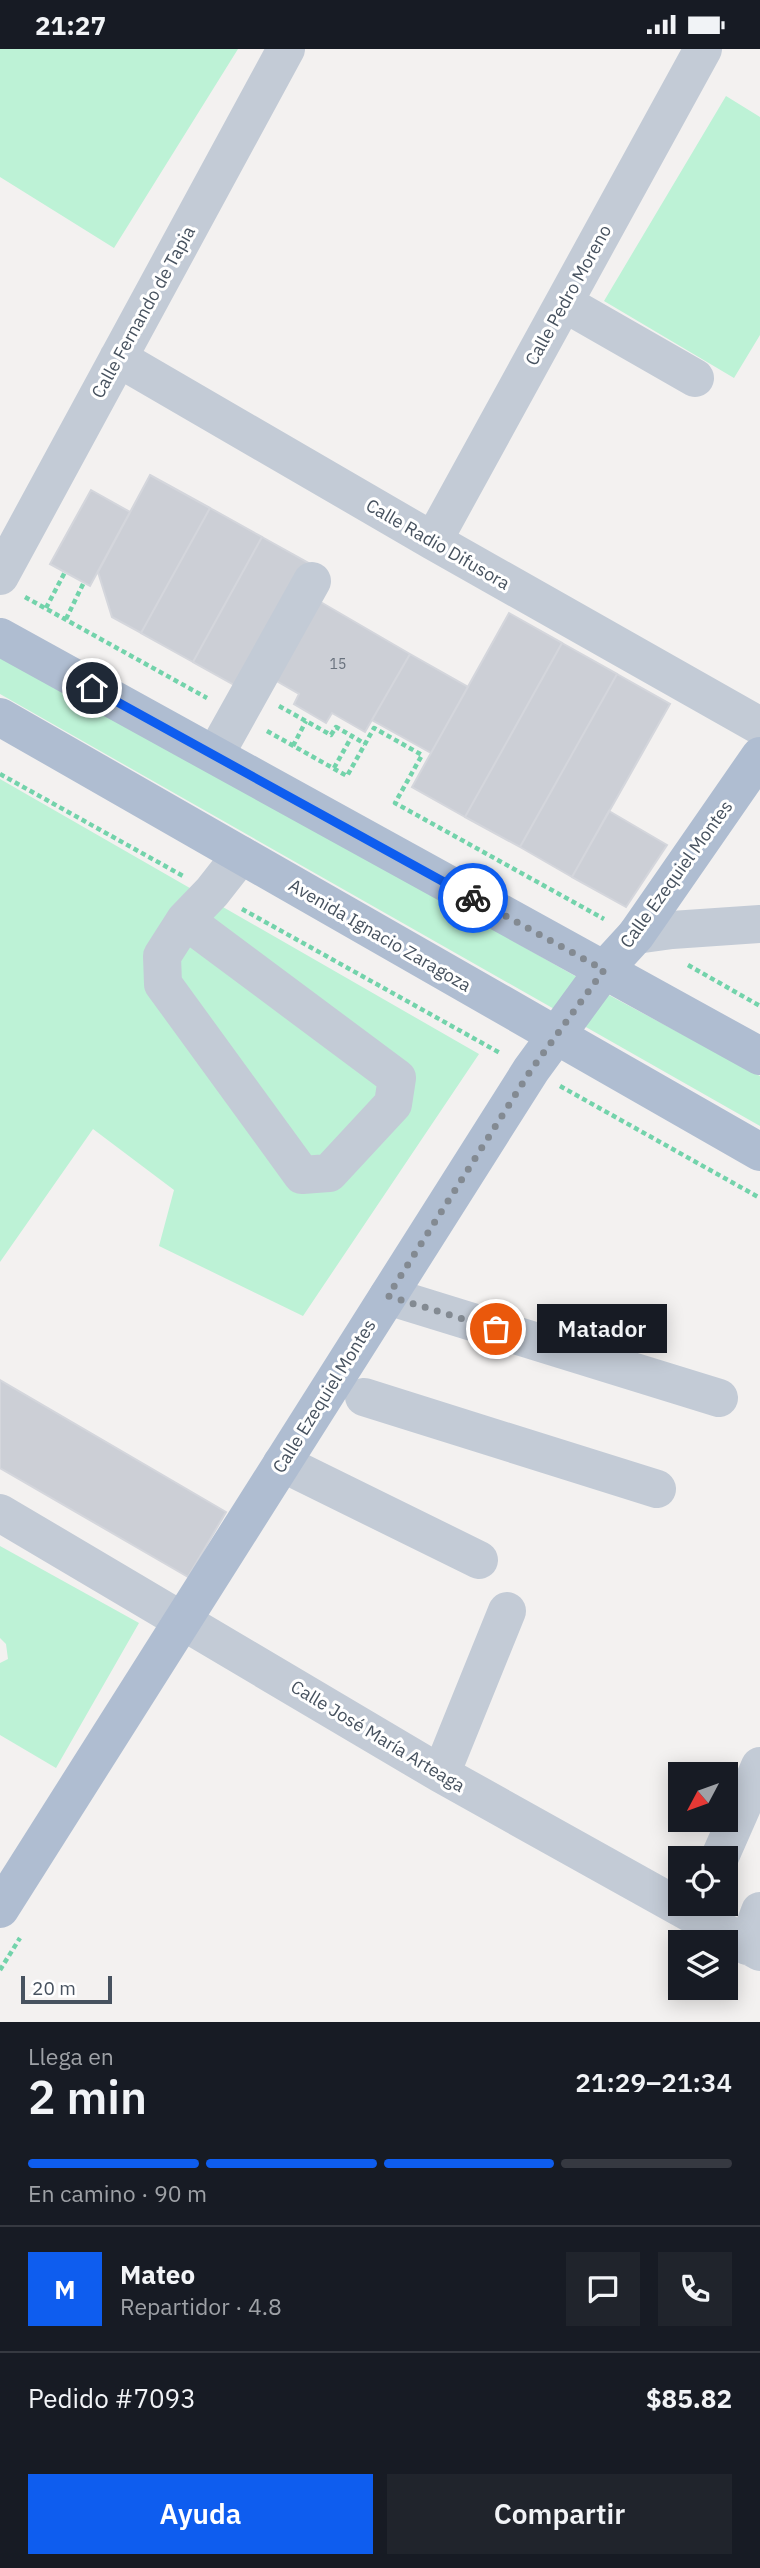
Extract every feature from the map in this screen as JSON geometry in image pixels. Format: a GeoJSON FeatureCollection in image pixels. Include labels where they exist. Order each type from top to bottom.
{"type":"FeatureCollection","features":[{"type":"Feature","properties":{"kind":"main road"},"geometry":{"type":"LineString","coordinates":[[0,636],[760,1056]]}},
{"type":"Feature","properties":{"kind":"main road","name":"Avenida Ignacio Zaragoza"},"geometry":{"type":"LineString","coordinates":[[0,717],[760,1152]]}},
{"type":"Feature","properties":{"kind":"main road","name":"Calle Ezequiel Montes"},"geometry":{"type":"LineString","coordinates":[[0,1909],[531,1070],[604,970],[636,935],[760,756]]}},
{"type":"Feature","properties":{"kind":"street","name":"Calle Fernando de Tapia"},"geometry":{"type":"LineString","coordinates":[[11,585],[118,358],[286,49]]}},
{"type":"Feature","properties":{"kind":"street","name":"Calle Pedro Moreno"},"geometry":{"type":"LineString","coordinates":[[433,541],[703,49]]}},
{"type":"Feature","properties":{"kind":"street"},"geometry":{"type":"LineString","coordinates":[[564,303],[695,378]]}},
{"type":"Feature","properties":{"kind":"street","name":"Calle Radio Difusora"},"geometry":{"type":"LineString","coordinates":[[118,358],[433,541],[760,726]]}},
{"type":"Feature","properties":{"kind":"street"},"geometry":{"type":"LineString","coordinates":[[215,755],[312,581]]}},
{"type":"Feature","properties":{"kind":"street"},"geometry":{"type":"LineString","coordinates":[[185,920],[397,1078],[393,1104],[329,1173],[302,1175],[163,984],[162,956],[185,920],[212,892],[241,855]]}},
{"type":"Feature","properties":{"kind":"street"},"geometry":{"type":"LineString","coordinates":[[636,935],[760,924]]}},
{"type":"Feature","properties":{"kind":"street"},"geometry":{"type":"LineString","coordinates":[[388,1296],[719,1398]]}},
{"type":"Feature","properties":{"kind":"street"},"geometry":{"type":"LineString","coordinates":[[364,1397],[657,1489]]}},
{"type":"Feature","properties":{"kind":"street"},"geometry":{"type":"LineString","coordinates":[[282,1463],[479,1560]]}},
{"type":"Feature","properties":{"kind":"street","name":"Calle José María Arteaga"},"geometry":{"type":"LineString","coordinates":[[0,1513],[441,1774],[668,1895]]}},
{"type":"Feature","properties":{"kind":"street"},"geometry":{"type":"LineString","coordinates":[[441,1774],[507,1611]]}},
{"type":"Feature","properties":{"kind":"street"},"geometry":{"type":"LineString","coordinates":[[725,1846],[760,1766]]}},
{"type":"Feature","properties":{"kind":"street","name":"Calle José María Arteaga"},"geometry":{"type":"LineString","coordinates":[[711,1916],[756,1936]]}},
{"type":"Feature","properties":{"kind":"path"},"geometry":{"type":"LineString","coordinates":[[46,608],[65,572]]}},
{"type":"Feature","properties":{"kind":"path"},"geometry":{"type":"LineString","coordinates":[[66,619],[84,582]]}},
{"type":"Feature","properties":{"kind":"path"},"geometry":{"type":"LineString","coordinates":[[11,585],[46,608],[347,776],[373,728],[422,755],[396,803],[760,1006]]}},
{"type":"Feature","properties":{"kind":"path"},"geometry":{"type":"LineString","coordinates":[[274,703],[331,735],[336,727],[365,744]]}},
{"type":"Feature","properties":{"kind":"path"},"geometry":{"type":"LineString","coordinates":[[293,745],[306,721]]}},
{"type":"Feature","properties":{"kind":"path"},"geometry":{"type":"LineString","coordinates":[[334,768],[352,736]]}},
{"type":"Feature","properties":{"kind":"path"},"geometry":{"type":"LineString","coordinates":[[0,774],[760,1198]]}},
{"type":"Feature","properties":{"kind":"green space"},"geometry":{"type":"Polygon","coordinates":[[[0,49],[238,49],[114,248],[0,177],[0,49]]]}},
{"type":"Feature","properties":{"kind":"green space"},"geometry":{"type":"Polygon","coordinates":[[[726,96],[760,117],[760,335],[734,378],[604,301],[726,96]]]}},
{"type":"Feature","properties":{"kind":"green space"},"geometry":{"type":"Polygon","coordinates":[[[0,650],[607,994],[760,1076],[760,1126],[0,694],[0,650]]]}},
{"type":"Feature","properties":{"kind":"green space"},"geometry":{"type":"Polygon","coordinates":[[[0,779],[479,1054],[303,1316],[159,1246],[174,1190],[93,1129],[0,1262],[0,779]]]}},
{"type":"Feature","properties":{"kind":"green space"},"geometry":{"type":"Polygon","coordinates":[[[0,1546],[139,1623],[56,1768],[0,1735],[0,1663],[8,1659],[6,1644],[0,1638],[0,1546]]]}},
{"type":"Feature","properties":{"kind":"building"},"geometry":{"type":"Polygon","coordinates":[[[150,475],[210,508],[141,633],[112,617],[98,572],[150,475]]]}},
{"type":"Feature","properties":{"kind":"building"},"geometry":{"type":"Polygon","coordinates":[[[91,490],[130,512],[90,586],[50,564],[91,490]]]}},
{"type":"Feature","properties":{"kind":"building"},"geometry":{"type":"Polygon","coordinates":[[[210,508],[262,537],[193,662],[141,633],[210,508]]]}},
{"type":"Feature","properties":{"kind":"building"},"geometry":{"type":"Polygon","coordinates":[[[262,537],[312,565],[243,690],[193,662],[262,537]]]}},
{"type":"Feature","properties":{"kind":"building"},"geometry":{"type":"Polygon","coordinates":[[[312,597],[410,654],[365,732],[332,713],[326,723],[294,704],[299,694],[266,675],[312,597]]]}},
{"type":"Feature","properties":{"kind":"building"},"geometry":{"type":"Polygon","coordinates":[[[509,613],[562,643],[465,817],[412,787],[509,613]]]}},
{"type":"Feature","properties":{"kind":"building"},"geometry":{"type":"Polygon","coordinates":[[[562,643],[617,674],[520,847],[465,817],[562,643]]]}},
{"type":"Feature","properties":{"kind":"building"},"geometry":{"type":"Polygon","coordinates":[[[410,654],[468,687],[431,753],[372,720],[410,654]]]}},
{"type":"Feature","properties":{"kind":"building"},"geometry":{"type":"Polygon","coordinates":[[[617,674],[670,704],[572,877],[520,847],[617,674]]]}},
{"type":"Feature","properties":{"kind":"building"},"geometry":{"type":"Polygon","coordinates":[[[609,811],[667,845],[626,907],[572,877],[609,811]]]}},
{"type":"Feature","properties":{"kind":"building"},"geometry":{"type":"Polygon","coordinates":[[[0,1380],[226,1512],[188,1577],[0,1468],[0,1380]]]}},
{"type":"Feature","properties":{"kind":"way so far"},"geometry":{"type":"LineString","coordinates":[[473,898],[604,970],[531,1070],[388,1296],[496,1329]]}},
{"type":"Feature","properties":{"kind":"place","name":"Matador"},"geometry":{"type":"Point","coordinates":[496,1329]}},
{"type":"Feature","properties":{"kind":"route"},"geometry":{"type":"LineString","coordinates":[[92,688],[473,898]]}}]}
